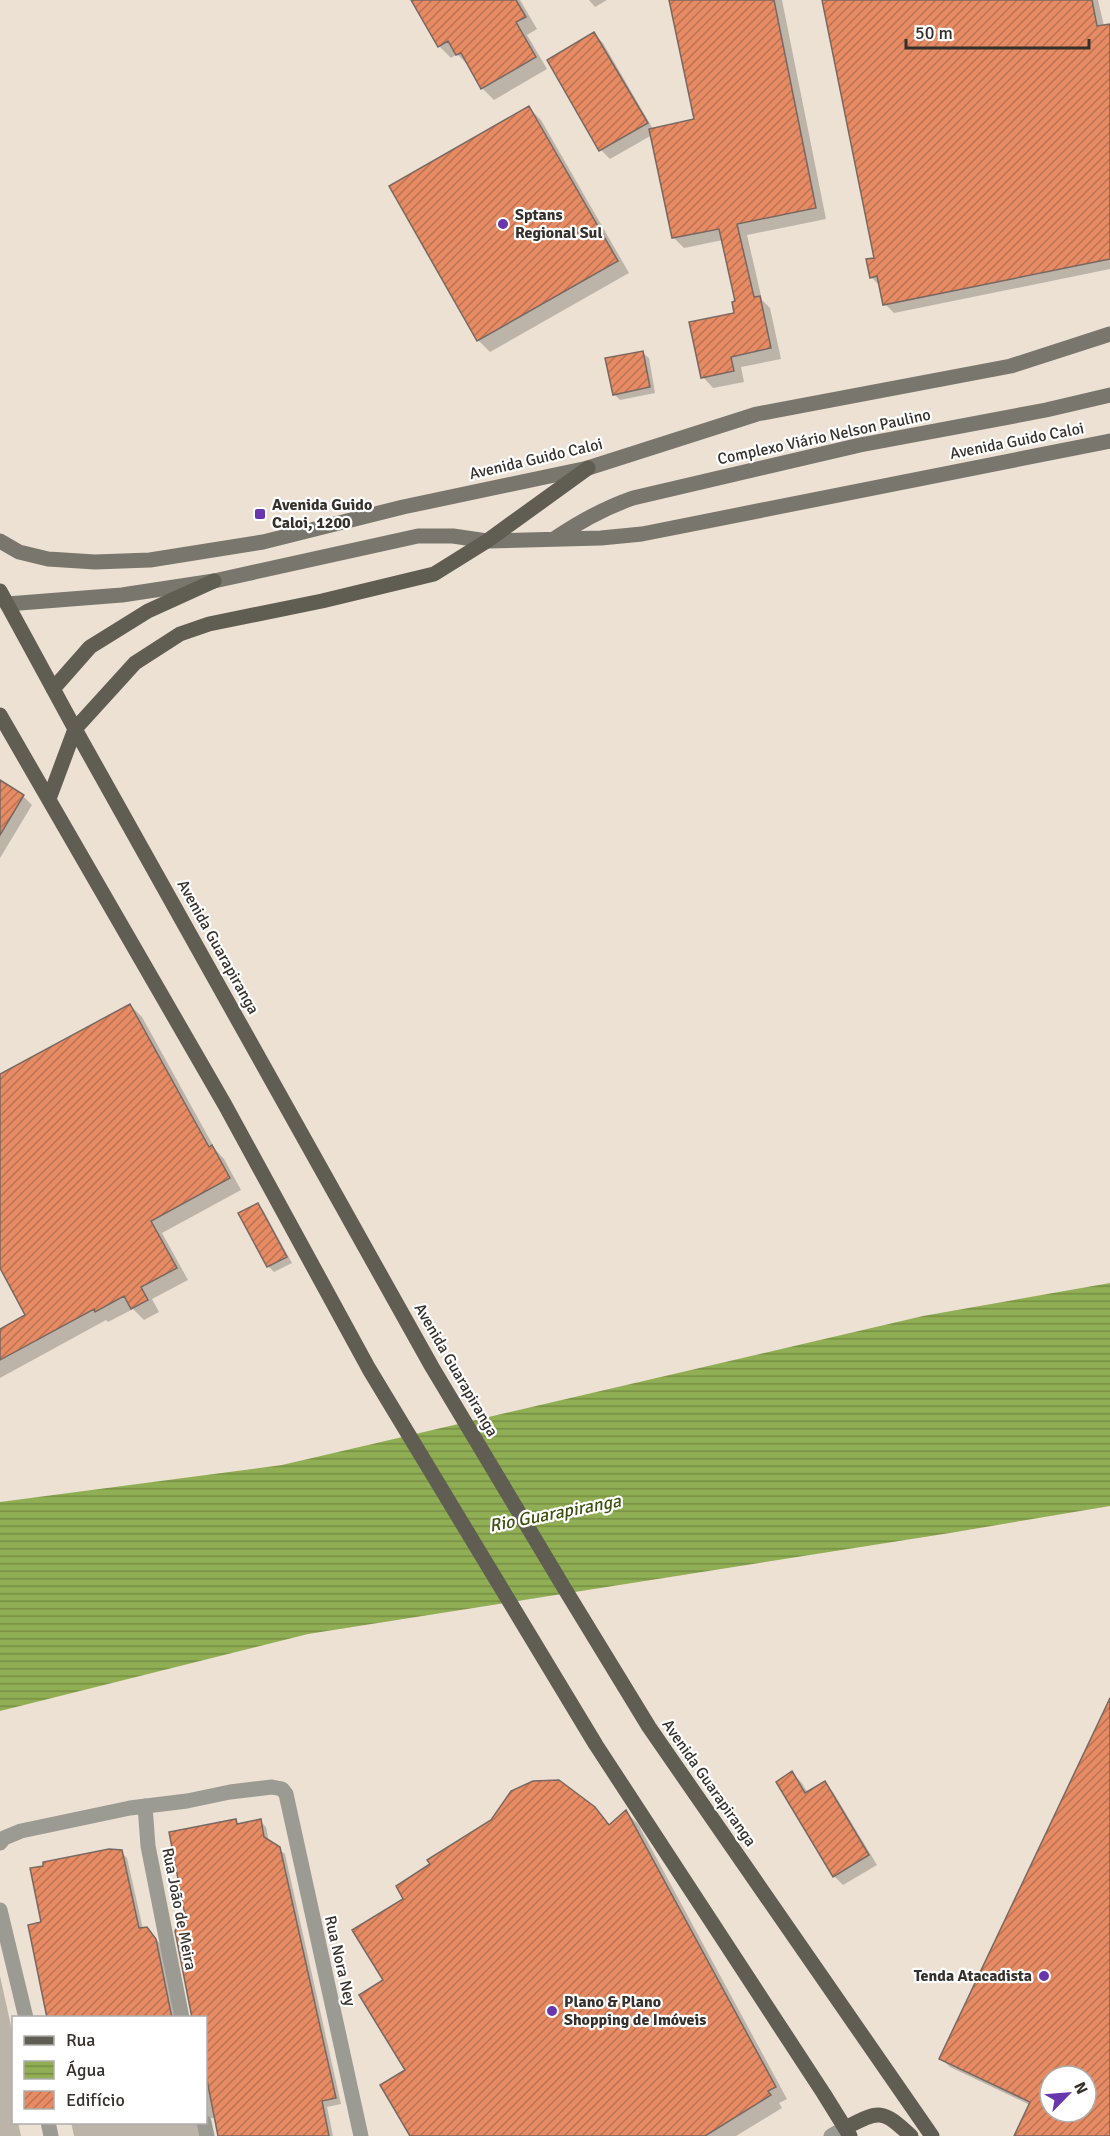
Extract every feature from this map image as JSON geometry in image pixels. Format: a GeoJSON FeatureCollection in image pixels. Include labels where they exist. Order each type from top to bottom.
{"type":"FeatureCollection","features":[{"type":"Feature","properties":{"kind":"main road","name":"Avenida Guido Caloi"},"geometry":{"type":"LineString","coordinates":[[0,541],[19,552],[59,561],[95,562],[150,560],[263,542],[403,507],[588,468],[757,414],[1011,366],[1110,334]]}},
{"type":"Feature","properties":{"kind":"main road","name":"Complexo Viário Nelson Paulino"},"geometry":{"type":"LineString","coordinates":[[554,539],[584,519],[633,498],[860,445],[1046,410],[1110,395]]}},
{"type":"Feature","properties":{"kind":"main road","name":"Avenida Guido Caloi"},"geometry":{"type":"LineString","coordinates":[[2,600],[122,595],[214,581],[418,536],[453,536],[487,541],[601,538],[642,534],[1110,441]]}},
{"type":"Feature","properties":{"kind":"main road"},"geometry":{"type":"LineString","coordinates":[[49,800],[75,729],[135,663],[180,634],[209,624],[322,601],[434,574],[487,541],[588,468]]}},
{"type":"Feature","properties":{"kind":"main road"},"geometry":{"type":"LineString","coordinates":[[53,689],[80,658],[98,642],[148,611],[214,581]]}},
{"type":"Feature","properties":{"kind":"main road","name":"Avenida Guarapiranga"},"geometry":{"type":"LineString","coordinates":[[2,600],[432,1367],[566,1592],[649,1728],[932,2136]]}},
{"type":"Feature","properties":{"kind":"main road"},"geometry":{"type":"LineString","coordinates":[[0,716],[225,1105],[369,1369],[596,1745],[847,2132],[869,2116],[884,2114],[893,2119],[911,2136]]}},
{"type":"Feature","properties":{"kind":"street","name":"Rua Nora Ney"},"geometry":{"type":"LineString","coordinates":[[145,1806],[272,1787],[282,1789],[286,1794],[361,2136]]}},
{"type":"Feature","properties":{"kind":"street"},"geometry":{"type":"LineString","coordinates":[[2,1840],[21,1831],[145,1806]]}},
{"type":"Feature","properties":{"kind":"street","name":"Rua João de Meira"},"geometry":{"type":"LineString","coordinates":[[145,1806],[148,1846],[183,2016]]}},
{"type":"Feature","properties":{"kind":"street"},"geometry":{"type":"LineString","coordinates":[[0,1910],[26,2016]]}},
{"type":"Feature","properties":{"kind":"street"},"geometry":{"type":"LineString","coordinates":[[831,2136],[847,2132]]}},
{"type":"Feature","properties":{"kind":"water","name":"Rio Guarapiranga"},"geometry":{"type":"Polygon","coordinates":[[[1110,1283],[1110,1506],[308,1634],[0,1711],[0,1502],[282,1465],[923,1316],[1110,1283]]]}},
{"type":"Feature","properties":{"kind":"building"},"geometry":{"type":"Polygon","coordinates":[[[411,0],[516,0],[526,17],[516,22],[536,57],[481,89],[461,53],[456,55],[448,41],[438,47],[411,0]]]}},
{"type":"Feature","properties":{"kind":"building"},"geometry":{"type":"Polygon","coordinates":[[[669,0],[774,0],[816,208],[737,224],[754,297],[760,296],[771,348],[731,357],[734,371],[701,378],[689,322],[734,313],[732,302],[735,301],[719,229],[672,238],[649,129],[694,119],[669,0]]]}},
{"type":"Feature","properties":{"kind":"building"},"geometry":{"type":"Polygon","coordinates":[[[822,0],[1092,0],[1097,26],[1110,24],[1110,259],[883,305],[877,276],[870,278],[866,259],[874,258],[822,0]]]}},
{"type":"Feature","properties":{"kind":"building"},"geometry":{"type":"Polygon","coordinates":[[[594,32],[648,123],[599,151],[547,60],[594,32]]]}},
{"type":"Feature","properties":{"kind":"building","name":"Sptans Regional Sul"},"geometry":{"type":"Polygon","coordinates":[[[529,106],[618,261],[477,341],[389,186],[529,106]]]}},
{"type":"Feature","properties":{"kind":"building"},"geometry":{"type":"Polygon","coordinates":[[[643,351],[650,387],[613,395],[605,358],[643,351]]]}},
{"type":"Feature","properties":{"kind":"building"},"geometry":{"type":"Polygon","coordinates":[[[0,780],[24,795],[0,835],[0,780]]]}},
{"type":"Feature","properties":{"kind":"building"},"geometry":{"type":"Polygon","coordinates":[[[130,1004],[209,1147],[212,1145],[230,1178],[151,1221],[177,1268],[141,1287],[148,1300],[131,1309],[124,1296],[95,1312],[94,1309],[0,1360],[0,1329],[25,1315],[0,1268],[0,1074],[130,1004]]]}},
{"type":"Feature","properties":{"kind":"building"},"geometry":{"type":"Polygon","coordinates":[[[258,1203],[287,1257],[267,1267],[238,1213],[258,1203]]]}},
{"type":"Feature","properties":{"kind":"building","name":"Tenda Atacadista"},"geometry":{"type":"Polygon","coordinates":[[[1110,1698],[1110,2136],[1014,2136],[1030,2102],[939,2059],[1110,1698]]]}},
{"type":"Feature","properties":{"kind":"building"},"geometry":{"type":"Polygon","coordinates":[[[792,1771],[805,1793],[825,1781],[869,1855],[833,1877],[776,1782],[792,1771]]]}},
{"type":"Feature","properties":{"kind":"building"},"geometry":{"type":"Polygon","coordinates":[[[559,1780],[595,1807],[609,1825],[626,1810],[776,2087],[768,2091],[771,2095],[705,2136],[410,2136],[380,2085],[405,2070],[359,1995],[383,1980],[352,1930],[403,1899],[396,1886],[430,1864],[427,1860],[491,1820],[511,1791],[533,1781],[559,1780]]]}},
{"type":"Feature","properties":{"kind":"building"},"geometry":{"type":"Polygon","coordinates":[[[236,1819],[237,1824],[261,1819],[264,1837],[280,1847],[336,2098],[322,2101],[329,2136],[218,2136],[207,2080],[207,2016],[192,2016],[175,1931],[185,1915],[169,1832],[236,1819]]]}},
{"type":"Feature","properties":{"kind":"building"},"geometry":{"type":"Polygon","coordinates":[[[109,1849],[122,1850],[139,1928],[147,1927],[156,1939],[172,2016],[47,2016],[28,1925],[41,1922],[30,1868],[43,1866],[43,1862],[109,1849]]]}},
{"type":"Feature","properties":{"kind":"place","name":"Sptans Regional Sul"},"geometry":{"type":"Point","coordinates":[503,224]}},
{"type":"Feature","properties":{"kind":"place","name":"Avenida Guido Caloi, 1200"},"geometry":{"type":"Point","coordinates":[260,514]}},
{"type":"Feature","properties":{"kind":"place","name":"Tenda Atacadista"},"geometry":{"type":"Point","coordinates":[1044,1976]}},
{"type":"Feature","properties":{"kind":"place","name":"Plano & Plano Shopping de Imóveis"},"geometry":{"type":"Point","coordinates":[552,2011]}}]}
